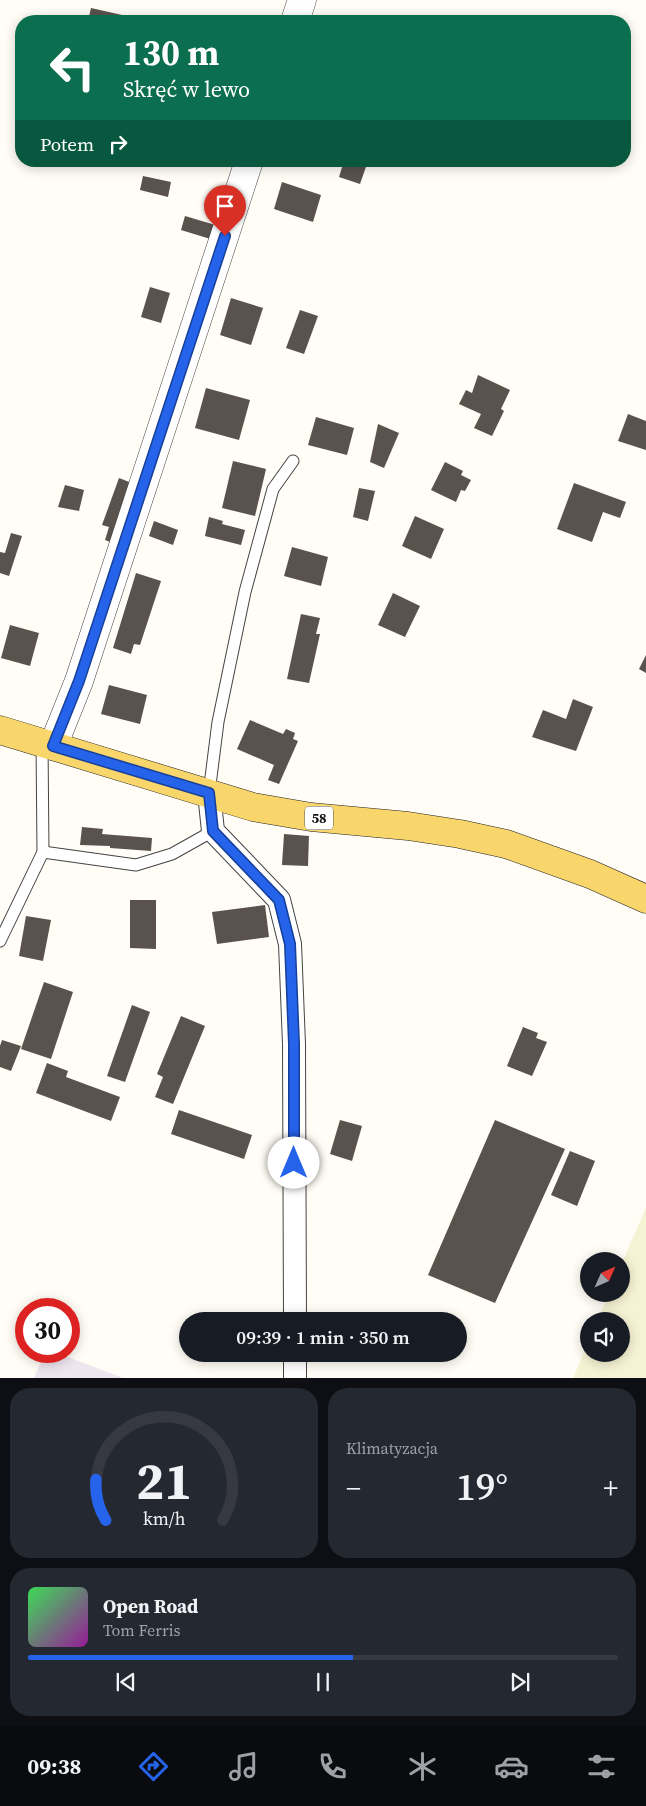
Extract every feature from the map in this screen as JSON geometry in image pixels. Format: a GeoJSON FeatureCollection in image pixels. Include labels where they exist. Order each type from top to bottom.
{"type":"FeatureCollection","features":[{"type":"Feature","properties":{"kind":"main road","name":"58"},"geometry":{"type":"LineString","coordinates":[[0,730],[272,812],[408,826],[460,834],[506,844],[590,874],[646,899]]}},
{"type":"Feature","properties":{"kind":"street"},"geometry":{"type":"LineString","coordinates":[[297,15],[302,0]]}},
{"type":"Feature","properties":{"kind":"street"},"geometry":{"type":"LineString","coordinates":[[47,744],[79,681],[247,167]]}},
{"type":"Feature","properties":{"kind":"street"},"geometry":{"type":"LineString","coordinates":[[209,793],[213,831],[279,900],[290,944],[294,1054],[295,1312]]}},
{"type":"Feature","properties":{"kind":"street"},"geometry":{"type":"LineString","coordinates":[[295,1362],[295,1378]]}},
{"type":"Feature","properties":{"kind":"lane"},"geometry":{"type":"LineString","coordinates":[[209,793],[218,722],[245,592],[273,489],[293,461]]}},
{"type":"Feature","properties":{"kind":"lane"},"geometry":{"type":"LineString","coordinates":[[0,941],[43,852],[47,744]]}},
{"type":"Feature","properties":{"kind":"lane"},"geometry":{"type":"LineString","coordinates":[[43,852],[136,865],[172,854],[213,831]]}},
{"type":"Feature","properties":{"kind":"shaded area"},"geometry":{"type":"Polygon","coordinates":[[[646,1208],[646,1378],[573,1378],[580,1362],[630,1362],[630,1312],[601,1312],[605,1302],[630,1302],[630,1252],[627,1252],[646,1208]]]}},
{"type":"Feature","properties":{"kind":"shaded area"},"geometry":{"type":"Polygon","coordinates":[[[80,1362],[123,1378],[34,1378],[41,1363],[80,1362]]]}},
{"type":"Feature","properties":{"kind":"building"},"geometry":{"type":"Polygon","coordinates":[[[91,8],[122,15],[89,15],[91,8]]]}},
{"type":"Feature","properties":{"kind":"building"},"geometry":{"type":"Polygon","coordinates":[[[342,167],[366,167],[360,184],[339,177],[342,167]]]}},
{"type":"Feature","properties":{"kind":"building"},"geometry":{"type":"Polygon","coordinates":[[[143,176],[171,182],[168,197],[140,190],[143,176]]]}},
{"type":"Feature","properties":{"kind":"building"},"geometry":{"type":"Polygon","coordinates":[[[282,182],[321,195],[313,222],[274,209],[282,182]]]}},
{"type":"Feature","properties":{"kind":"building"},"geometry":{"type":"Polygon","coordinates":[[[185,216],[222,227],[217,241],[181,230],[185,216]]]}},
{"type":"Feature","properties":{"kind":"building"},"geometry":{"type":"Polygon","coordinates":[[[150,287],[170,293],[161,323],[141,317],[150,287]]]}},
{"type":"Feature","properties":{"kind":"building"},"geometry":{"type":"Polygon","coordinates":[[[231,298],[263,308],[251,345],[220,335],[231,298]]]}},
{"type":"Feature","properties":{"kind":"building"},"geometry":{"type":"Polygon","coordinates":[[[300,310],[318,316],[304,354],[286,348],[300,310]]]}},
{"type":"Feature","properties":{"kind":"building"},"geometry":{"type":"Polygon","coordinates":[[[478,375],[510,390],[501,409],[504,411],[492,436],[474,428],[481,414],[459,404],[466,390],[472,393],[478,375]]]}},
{"type":"Feature","properties":{"kind":"building"},"geometry":{"type":"Polygon","coordinates":[[[206,388],[250,400],[239,440],[195,428],[206,388]]]}},
{"type":"Feature","properties":{"kind":"building"},"geometry":{"type":"Polygon","coordinates":[[[628,414],[646,421],[646,450],[618,441],[628,414]]]}},
{"type":"Feature","properties":{"kind":"building"},"geometry":{"type":"Polygon","coordinates":[[[316,417],[354,428],[347,455],[308,445],[316,417]]]}},
{"type":"Feature","properties":{"kind":"building"},"geometry":{"type":"Polygon","coordinates":[[[378,424],[399,433],[384,468],[370,462],[378,424]]]}},
{"type":"Feature","properties":{"kind":"building"},"geometry":{"type":"Polygon","coordinates":[[[233,461],[266,469],[255,516],[222,508],[233,461]]]}},
{"type":"Feature","properties":{"kind":"building"},"geometry":{"type":"Polygon","coordinates":[[[445,462],[463,471],[461,475],[471,480],[465,491],[461,490],[456,502],[431,490],[445,462]]]}},
{"type":"Feature","properties":{"kind":"building"},"geometry":{"type":"Polygon","coordinates":[[[119,478],[137,485],[121,546],[105,540],[109,527],[102,525],[119,478]]]}},
{"type":"Feature","properties":{"kind":"building"},"geometry":{"type":"Polygon","coordinates":[[[574,483],[626,502],[620,518],[603,512],[592,542],[557,529],[574,483]]]}},
{"type":"Feature","properties":{"kind":"building"},"geometry":{"type":"Polygon","coordinates":[[[65,485],[84,490],[79,511],[58,507],[65,485]]]}},
{"type":"Feature","properties":{"kind":"building"},"geometry":{"type":"Polygon","coordinates":[[[359,488],[375,491],[368,521],[353,517],[359,488]]]}},
{"type":"Feature","properties":{"kind":"building"},"geometry":{"type":"Polygon","coordinates":[[[415,516],[444,529],[431,559],[402,546],[415,516]]]}},
{"type":"Feature","properties":{"kind":"building"},"geometry":{"type":"Polygon","coordinates":[[[209,517],[223,521],[222,524],[245,530],[241,545],[205,536],[209,517]]]}},
{"type":"Feature","properties":{"kind":"building"},"geometry":{"type":"Polygon","coordinates":[[[154,521],[178,530],[173,545],[149,536],[154,521]]]}},
{"type":"Feature","properties":{"kind":"building"},"geometry":{"type":"Polygon","coordinates":[[[11,533],[22,536],[9,576],[0,573],[0,552],[5,553],[11,533]]]}},
{"type":"Feature","properties":{"kind":"building"},"geometry":{"type":"Polygon","coordinates":[[[292,547],[328,557],[321,586],[284,576],[292,547]]]}},
{"type":"Feature","properties":{"kind":"building"},"geometry":{"type":"Polygon","coordinates":[[[136,573],[161,581],[140,645],[134,644],[131,654],[113,648],[136,573]]]}},
{"type":"Feature","properties":{"kind":"building"},"geometry":{"type":"Polygon","coordinates":[[[393,593],[420,606],[405,637],[378,625],[393,593]]]}},
{"type":"Feature","properties":{"kind":"building"},"geometry":{"type":"Polygon","coordinates":[[[301,614],[320,618],[316,634],[320,634],[309,683],[287,679],[301,614]]]}},
{"type":"Feature","properties":{"kind":"building"},"geometry":{"type":"Polygon","coordinates":[[[10,625],[39,633],[30,666],[1,658],[10,625]]]}},
{"type":"Feature","properties":{"kind":"building"},"geometry":{"type":"Polygon","coordinates":[[[646,655],[646,673],[639,669],[646,655]]]}},
{"type":"Feature","properties":{"kind":"building"},"geometry":{"type":"Polygon","coordinates":[[[109,685],[147,695],[140,724],[101,714],[109,685]]]}},
{"type":"Feature","properties":{"kind":"building"},"geometry":{"type":"Polygon","coordinates":[[[573,699],[593,707],[576,751],[532,737],[543,710],[566,719],[573,699]]]}},
{"type":"Feature","properties":{"kind":"building"},"geometry":{"type":"Polygon","coordinates":[[[250,720],[283,734],[286,729],[295,733],[293,739],[298,741],[279,784],[268,780],[274,765],[237,749],[250,720]]]}},
{"type":"Feature","properties":{"kind":"building"},"geometry":{"type":"Polygon","coordinates":[[[82,827],[103,829],[102,834],[152,838],[151,851],[110,848],[110,846],[80,845],[82,827]]]}},
{"type":"Feature","properties":{"kind":"building"},"geometry":{"type":"Polygon","coordinates":[[[284,834],[309,836],[308,866],[282,865],[284,834]]]}},
{"type":"Feature","properties":{"kind":"building"},"geometry":{"type":"Polygon","coordinates":[[[130,900],[156,900],[156,949],[130,948],[130,900]]]}},
{"type":"Feature","properties":{"kind":"building"},"geometry":{"type":"Polygon","coordinates":[[[265,905],[269,937],[217,944],[212,912],[265,905]]]}},
{"type":"Feature","properties":{"kind":"building"},"geometry":{"type":"Polygon","coordinates":[[[26,916],[51,920],[43,961],[19,956],[26,916]]]}},
{"type":"Feature","properties":{"kind":"building"},"geometry":{"type":"Polygon","coordinates":[[[44,982],[73,992],[51,1059],[21,1049],[44,982]]]}},
{"type":"Feature","properties":{"kind":"building"},"geometry":{"type":"Polygon","coordinates":[[[132,1005],[150,1012],[125,1082],[107,1076],[132,1005]]]}},
{"type":"Feature","properties":{"kind":"building"},"geometry":{"type":"Polygon","coordinates":[[[181,1016],[205,1026],[173,1104],[155,1097],[163,1077],[157,1074],[181,1016]]]}},
{"type":"Feature","properties":{"kind":"building"},"geometry":{"type":"Polygon","coordinates":[[[523,1027],[538,1033],[536,1038],[547,1042],[532,1076],[507,1066],[523,1027]]]}},
{"type":"Feature","properties":{"kind":"building"},"geometry":{"type":"Polygon","coordinates":[[[2,1040],[21,1046],[11,1071],[0,1067],[0,1046],[2,1040]]]}},
{"type":"Feature","properties":{"kind":"building"},"geometry":{"type":"Polygon","coordinates":[[[47,1063],[68,1071],[66,1077],[120,1097],[111,1121],[36,1093],[47,1063]]]}},
{"type":"Feature","properties":{"kind":"building"},"geometry":{"type":"Polygon","coordinates":[[[179,1110],[252,1135],[244,1159],[171,1134],[179,1110]]]}},
{"type":"Feature","properties":{"kind":"building"},"geometry":{"type":"Polygon","coordinates":[[[340,1120],[362,1126],[352,1161],[330,1154],[340,1120]]]}},
{"type":"Feature","properties":{"kind":"building"},"geometry":{"type":"Polygon","coordinates":[[[495,1120],[565,1149],[495,1303],[428,1275],[495,1120]]]}},
{"type":"Feature","properties":{"kind":"building"},"geometry":{"type":"Polygon","coordinates":[[[570,1151],[595,1161],[577,1206],[551,1195],[570,1151]]]}},
{"type":"Feature","properties":{"kind":"route"},"geometry":{"type":"LineString","coordinates":[[225,236],[79,681],[53,746],[118,764],[209,793],[213,831],[279,900],[290,944],[294,1044],[294,1163]]}}]}
